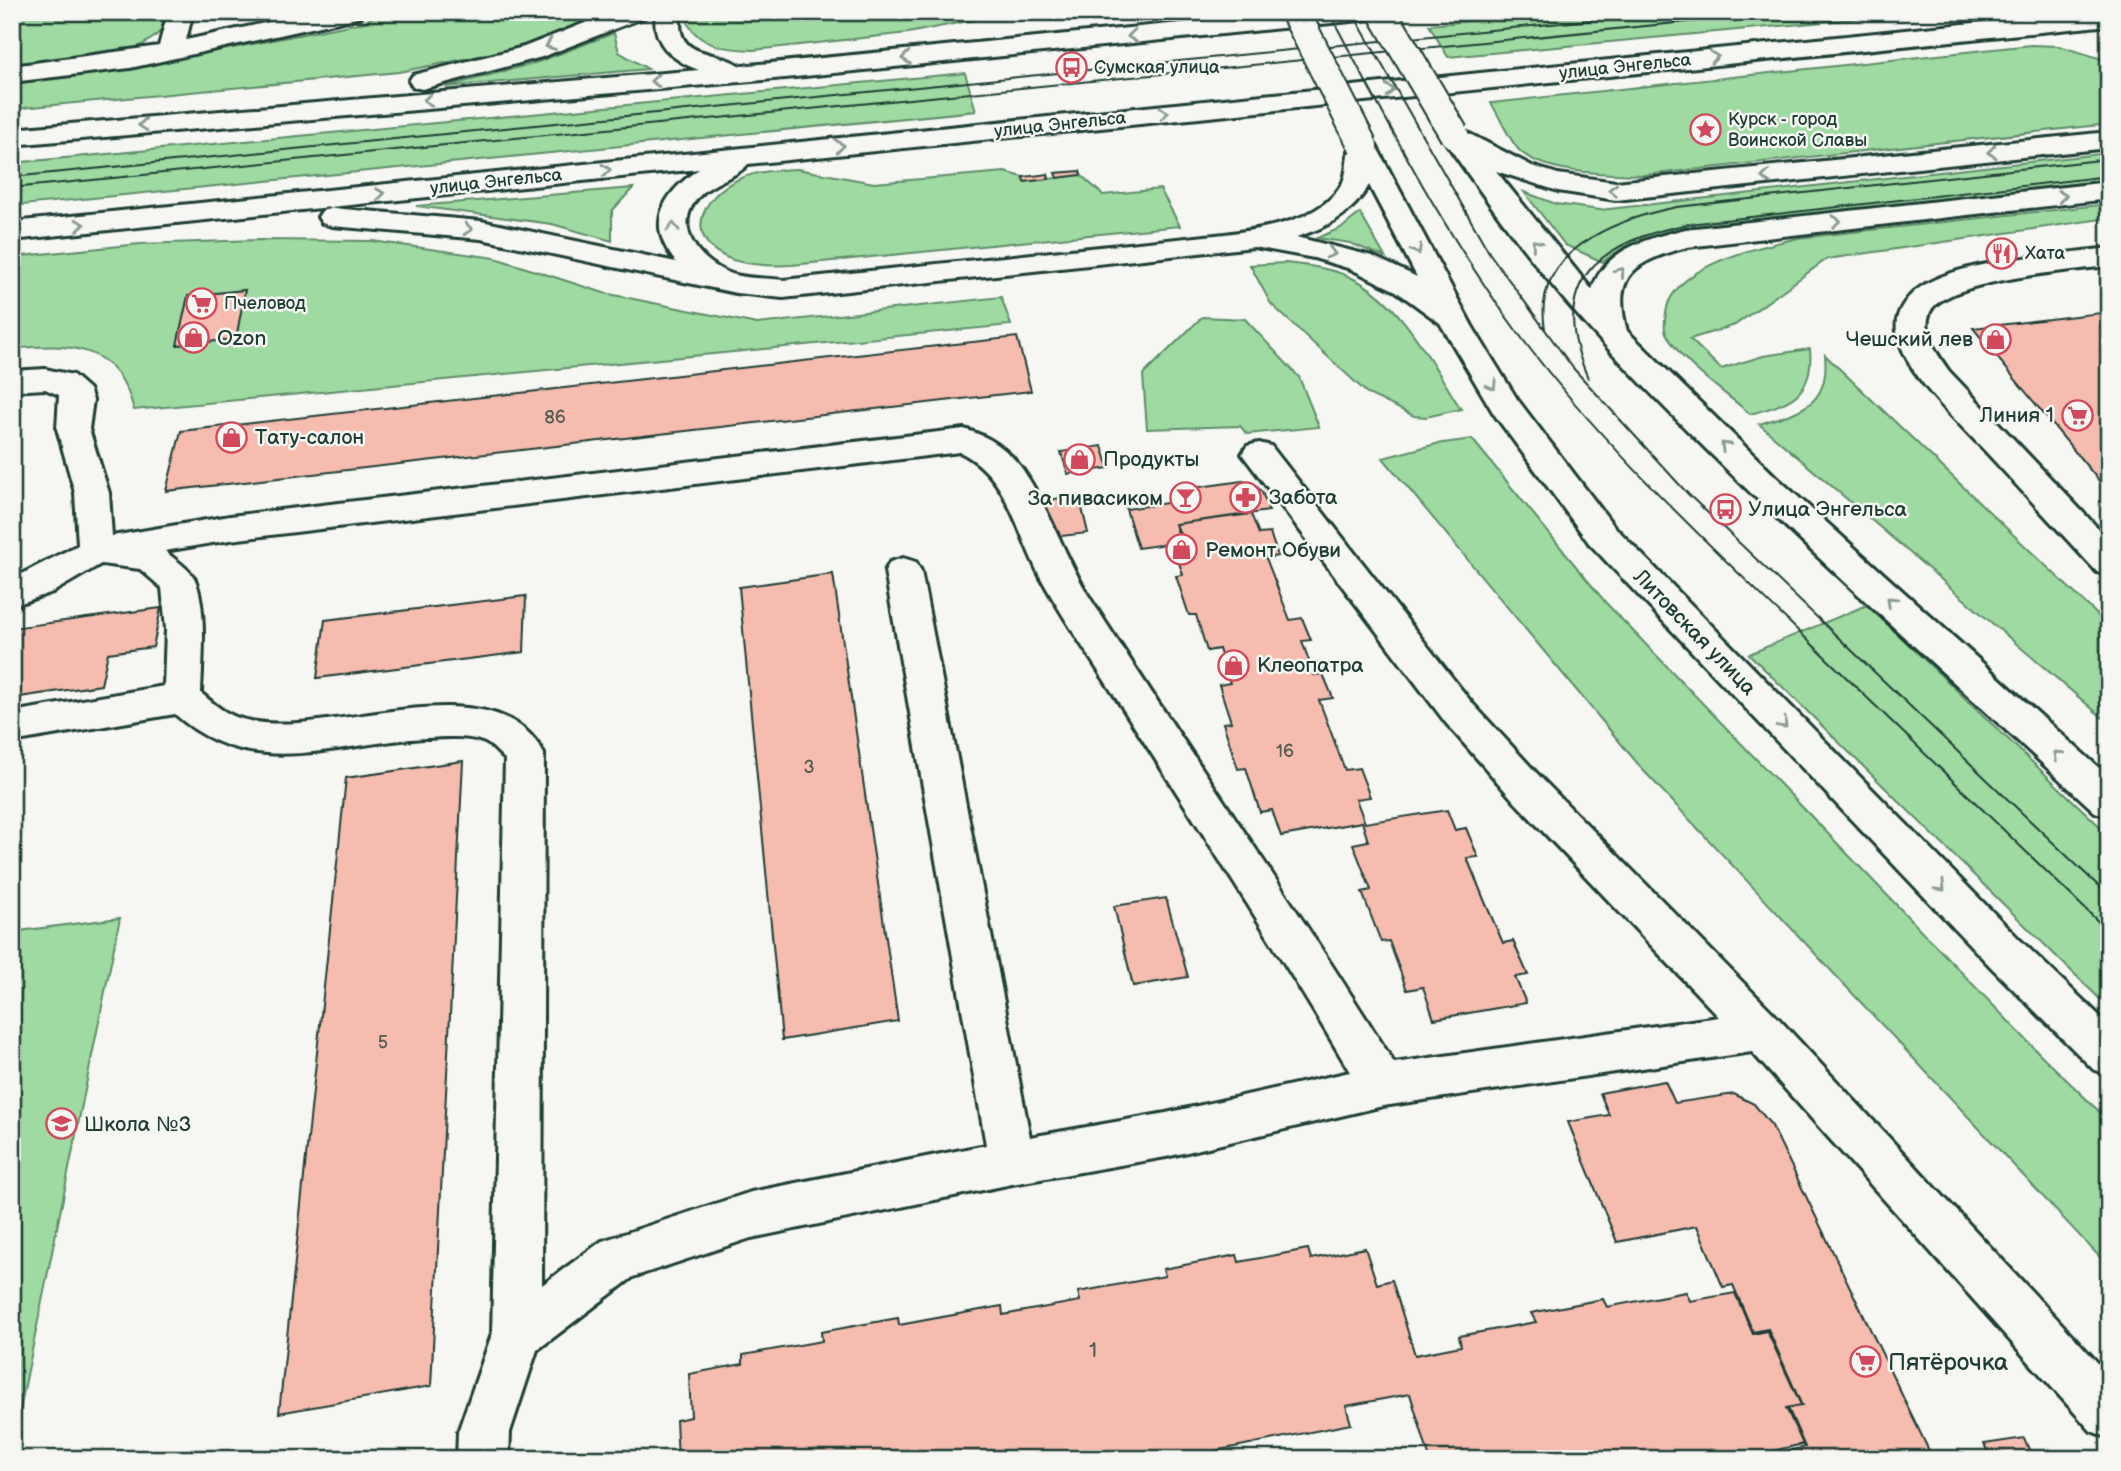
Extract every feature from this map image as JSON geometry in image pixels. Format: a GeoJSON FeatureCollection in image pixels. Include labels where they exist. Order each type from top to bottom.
{"type":"FeatureCollection","features":[{"type":"Feature","properties":{"kind":"main road"},"geometry":{"type":"LineString","coordinates":[[170,52],[181,12]]}},
{"type":"Feature","properties":{"kind":"main road"},"geometry":{"type":"LineString","coordinates":[[12,74],[93,66],[170,52],[352,12]]}},
{"type":"Feature","properties":{"kind":"main road"},"geometry":{"type":"LineString","coordinates":[[211,119],[324,100],[479,68],[533,52],[636,12]]}},
{"type":"Feature","properties":{"kind":"main road"},"geometry":{"type":"LineString","coordinates":[[669,12],[666,26],[668,36],[687,55],[721,68],[763,72]]}},
{"type":"Feature","properties":{"kind":"main road","name":"Литовская улица"},"geometry":{"type":"LineString","coordinates":[[1294,12],[1457,326],[1505,406],[1601,534],[2006,954],[2109,1055]]}},
{"type":"Feature","properties":{"kind":"main road"},"geometry":{"type":"LineString","coordinates":[[12,137],[763,72],[1371,12]]}},
{"type":"Feature","properties":{"kind":"main road"},"geometry":{"type":"LineString","coordinates":[[1382,12],[1454,134],[1528,234],[1612,334],[1764,485],[2109,801]]}},
{"type":"Feature","properties":{"kind":"main road","name":"улица Энгельса"},"geometry":{"type":"LineString","coordinates":[[12,231],[2109,17]]}},
{"type":"Feature","properties":{"kind":"main road"},"geometry":{"type":"LineString","coordinates":[[1986,30],[2053,31],[2109,43]]}},
{"type":"Feature","properties":{"kind":"main road"},"geometry":{"type":"LineString","coordinates":[[1454,134],[1487,157],[1520,174],[1563,186],[1616,191],[2109,140]]}},
{"type":"Feature","properties":{"kind":"main road"},"geometry":{"type":"LineString","coordinates":[[204,213],[354,217],[481,230],[736,284],[783,289],[1265,236],[1316,220],[1351,194],[1360,178],[1364,162],[1363,146]]}},
{"type":"Feature","properties":{"kind":"main road"},"geometry":{"type":"LineString","coordinates":[[736,284],[712,277],[682,255],[671,227],[673,213],[681,199],[708,174],[749,157],[772,153]]}},
{"type":"Feature","properties":{"kind":"main road"},"geometry":{"type":"LineString","coordinates":[[1612,334],[1604,297],[1618,269],[1649,248],[1686,238],[2109,190]]}},
{"type":"Feature","properties":{"kind":"main road"},"geometry":{"type":"LineString","coordinates":[[1215,242],[1298,245],[1348,258],[1405,283],[1434,303],[1457,326]]}},
{"type":"Feature","properties":{"kind":"main road"},"geometry":{"type":"LineString","coordinates":[[2109,257],[1984,275],[1945,287],[1920,303],[1913,317],[1913,331],[1919,347],[1951,393],[2109,563]]}},
{"type":"Feature","properties":{"kind":"main road"},"geometry":{"type":"LineString","coordinates":[[12,381],[45,379],[62,382],[73,389],[78,400],[73,429],[92,493],[96,551]]}},
{"type":"Feature","properties":{"kind":"main road"},"geometry":{"type":"LineString","coordinates":[[12,593],[40,583],[96,551],[230,528],[964,440],[989,453],[1015,484],[1056,574],[1318,977],[1383,1085]]}},
{"type":"Feature","properties":{"kind":"main road"},"geometry":{"type":"LineString","coordinates":[[1259,454],[1459,713],[1530,791],[1761,1031],[2109,1413]]}},
{"type":"Feature","properties":{"kind":"main road"},"geometry":{"type":"LineString","coordinates":[[96,551],[149,557],[179,583],[184,629],[182,698],[194,714],[242,735],[289,740],[442,722],[493,728],[525,754],[517,1334],[484,1432],[483,1459]]}},
{"type":"Feature","properties":{"kind":"main road"},"geometry":{"type":"LineString","coordinates":[[903,571],[1012,1162]]}},
{"type":"Feature","properties":{"kind":"main road"},"geometry":{"type":"LineString","coordinates":[[12,727],[182,698]]}},
{"type":"Feature","properties":{"kind":"main road"},"geometry":{"type":"LineString","coordinates":[[517,1334],[619,1258],[751,1215],[1012,1162],[1166,1135],[1383,1085],[1761,1031]]}},
{"type":"Feature","properties":{"kind":"green space"},"geometry":{"type":"Polygon","coordinates":[[[12,12],[170,12],[165,27],[135,49],[12,70],[12,12]]]}},
{"type":"Feature","properties":{"kind":"green space"},"geometry":{"type":"Polygon","coordinates":[[[380,12],[608,12],[514,49],[399,72],[12,109],[12,82],[101,71],[233,48],[365,22],[380,12]]]}},
{"type":"Feature","properties":{"kind":"green space"},"geometry":{"type":"Polygon","coordinates":[[[690,12],[1014,12],[908,33],[753,50],[725,48],[708,43],[688,24],[690,12]]]}},
{"type":"Feature","properties":{"kind":"green space"},"geometry":{"type":"Polygon","coordinates":[[[1558,12],[1930,12],[1448,57],[1429,25],[1558,12]]]}},
{"type":"Feature","properties":{"kind":"green space"},"geometry":{"type":"Polygon","coordinates":[[[614,33],[619,52],[648,69],[445,87],[538,62],[614,33]]]}},
{"type":"Feature","properties":{"kind":"green space"},"geometry":{"type":"Polygon","coordinates":[[[2031,45],[2059,46],[2109,61],[2109,124],[1646,175],[1616,174],[1561,169],[1530,158],[1515,145],[1491,103],[2031,45]]]}},
{"type":"Feature","properties":{"kind":"green space"},"geometry":{"type":"Polygon","coordinates":[[[965,73],[976,111],[12,206],[12,163],[965,73]]]}},
{"type":"Feature","properties":{"kind":"green space"},"geometry":{"type":"Polygon","coordinates":[[[2109,153],[2109,180],[1693,227],[1634,242],[1603,262],[1565,245],[1524,192],[1556,204],[1600,210],[2109,153]]]}},
{"type":"Feature","properties":{"kind":"green space"},"geometry":{"type":"Polygon","coordinates":[[[797,169],[874,183],[1005,172],[1023,177],[1024,182],[1081,175],[1103,195],[1160,189],[1180,226],[785,265],[733,260],[707,243],[702,232],[702,220],[706,208],[725,187],[753,174],[797,169]]]}},
{"type":"Feature","properties":{"kind":"green space"},"geometry":{"type":"Polygon","coordinates":[[[633,188],[612,211],[612,241],[552,224],[416,206],[633,188]]]}},
{"type":"Feature","properties":{"kind":"green space"},"geometry":{"type":"Polygon","coordinates":[[[2109,204],[2109,218],[1827,259],[1735,325],[1690,339],[1721,369],[1763,356],[1810,349],[1808,377],[1803,387],[1788,401],[1764,410],[1750,414],[1693,367],[1673,345],[1665,331],[1666,313],[1672,296],[1683,282],[1720,261],[1741,253],[1798,238],[2109,204]]]}},
{"type":"Feature","properties":{"kind":"green space"},"geometry":{"type":"Polygon","coordinates":[[[1360,213],[1385,257],[1350,243],[1317,238],[1343,227],[1360,213]]]}},
{"type":"Feature","properties":{"kind":"green space"},"geometry":{"type":"Polygon","coordinates":[[[257,240],[372,241],[495,258],[604,293],[757,324],[1001,297],[1011,325],[134,410],[116,371],[88,352],[53,347],[12,349],[12,257],[140,244],[257,240]]]}},
{"type":"Feature","properties":{"kind":"green space"},"geometry":{"type":"Polygon","coordinates":[[[1285,263],[1338,272],[1372,290],[1388,304],[1415,337],[1461,409],[1426,417],[1414,416],[1368,394],[1271,304],[1250,265],[1285,263]]]}},
{"type":"Feature","properties":{"kind":"green space"},"geometry":{"type":"Polygon","coordinates":[[[1202,317],[1245,319],[1299,377],[1319,427],[1247,434],[1240,426],[1147,429],[1143,375],[1202,317]]]}},
{"type":"Feature","properties":{"kind":"green space"},"geometry":{"type":"Polygon","coordinates":[[[1825,355],[2109,626],[2109,723],[1759,424],[1788,415],[1810,404],[1823,385],[1825,355]]]}},
{"type":"Feature","properties":{"kind":"green space"},"geometry":{"type":"Polygon","coordinates":[[[1472,439],[1606,603],[2039,1053],[2109,1121],[2109,1267],[1643,770],[1383,458],[1436,444],[1472,439]]]}},
{"type":"Feature","properties":{"kind":"green space"},"geometry":{"type":"Polygon","coordinates":[[[1867,605],[2109,835],[2109,1008],[1749,654],[1867,605]]]}},
{"type":"Feature","properties":{"kind":"green space"},"geometry":{"type":"Polygon","coordinates":[[[120,918],[12,1449],[12,932],[120,918]]]}},
{"type":"Feature","properties":{"kind":"building"},"geometry":{"type":"Polygon","coordinates":[[[1080,171],[1081,175],[1057,178],[1055,173],[1080,171]]]}},
{"type":"Feature","properties":{"kind":"building"},"geometry":{"type":"Polygon","coordinates":[[[1048,174],[1049,179],[1024,182],[1023,177],[1048,174]]]}},
{"type":"Feature","properties":{"kind":"building"},"geometry":{"type":"Polygon","coordinates":[[[245,290],[236,339],[177,345],[188,296],[245,290]]]}},
{"type":"Feature","properties":{"kind":"building","name":"Линия 1"},"geometry":{"type":"Polygon","coordinates":[[[2109,312],[2109,493],[1973,328],[2109,312]]]}},
{"type":"Feature","properties":{"kind":"building"},"geometry":{"type":"Polygon","coordinates":[[[1017,337],[1031,391],[166,491],[181,431],[1017,337]]]}},
{"type":"Feature","properties":{"kind":"building"},"geometry":{"type":"Polygon","coordinates":[[[1102,446],[1109,468],[1068,474],[1061,452],[1102,446]]]}},
{"type":"Feature","properties":{"kind":"building"},"geometry":{"type":"Polygon","coordinates":[[[1242,481],[1254,484],[1262,492],[1269,511],[1175,524],[1181,542],[1138,548],[1126,509],[1174,502],[1171,491],[1242,481]]]}},
{"type":"Feature","properties":{"kind":"building"},"geometry":{"type":"Polygon","coordinates":[[[1079,496],[1088,533],[1053,537],[1045,500],[1079,496]]]}},
{"type":"Feature","properties":{"kind":"building"},"geometry":{"type":"Polygon","coordinates":[[[1251,514],[1259,534],[1270,533],[1278,556],[1266,558],[1290,620],[1302,618],[1311,640],[1302,641],[1314,675],[1323,674],[1333,698],[1319,700],[1345,770],[1359,768],[1370,797],[1356,799],[1365,823],[1447,810],[1455,830],[1466,828],[1478,857],[1467,858],[1485,902],[1503,943],[1513,941],[1528,975],[1515,977],[1526,1003],[1434,1019],[1423,987],[1407,990],[1389,941],[1381,942],[1362,892],[1371,890],[1353,844],[1368,841],[1362,822],[1281,836],[1272,810],[1260,812],[1246,768],[1238,769],[1223,723],[1231,722],[1219,685],[1230,683],[1219,649],[1207,651],[1196,615],[1189,615],[1176,576],[1183,575],[1173,543],[1183,542],[1176,524],[1251,514]]]}},
{"type":"Feature","properties":{"kind":"building"},"geometry":{"type":"Polygon","coordinates":[[[833,574],[898,1021],[782,1040],[739,587],[833,574]]]}},
{"type":"Feature","properties":{"kind":"building"},"geometry":{"type":"Polygon","coordinates":[[[526,596],[524,652],[317,678],[325,620],[526,596]]]}},
{"type":"Feature","properties":{"kind":"building"},"geometry":{"type":"Polygon","coordinates":[[[161,608],[153,647],[108,653],[101,685],[20,697],[16,711],[12,712],[12,628],[161,608]]]}},
{"type":"Feature","properties":{"kind":"building"},"geometry":{"type":"Polygon","coordinates":[[[463,761],[431,1386],[279,1413],[346,778],[463,761]]]}},
{"type":"Feature","properties":{"kind":"building"},"geometry":{"type":"Polygon","coordinates":[[[1166,898],[1188,977],[1133,986],[1114,906],[1166,898]]]}},
{"type":"Feature","properties":{"kind":"building"},"geometry":{"type":"Polygon","coordinates":[[[1665,1081],[1675,1103],[1734,1094],[1754,1104],[1772,1126],[1933,1459],[1754,1459],[1805,1447],[1788,1408],[1802,1406],[1768,1329],[1753,1332],[1733,1285],[1723,1287],[1697,1226],[1617,1242],[1568,1122],[1609,1115],[1600,1093],[1665,1081]]]}},
{"type":"Feature","properties":{"kind":"building"},"geometry":{"type":"Polygon","coordinates":[[[1365,1248],[1377,1284],[1392,1280],[1415,1355],[1461,1346],[1459,1336],[1536,1322],[1531,1313],[1603,1299],[1607,1307],[1686,1292],[1690,1301],[1735,1293],[1753,1334],[1767,1331],[1801,1405],[1786,1408],[1803,1444],[1738,1459],[1430,1459],[1410,1394],[1346,1406],[1351,1424],[1174,1459],[1110,1459],[1109,1453],[1080,1459],[678,1459],[676,1420],[691,1417],[689,1374],[743,1364],[743,1355],[822,1341],[821,1332],[898,1318],[899,1325],[1002,1306],[1003,1315],[1080,1301],[1078,1292],[1165,1276],[1163,1269],[1237,1255],[1239,1262],[1308,1249],[1311,1259],[1365,1248]]]}},
{"type":"Feature","properties":{"kind":"building"},"geometry":{"type":"Polygon","coordinates":[[[2024,1438],[2033,1459],[1991,1459],[1984,1444],[2024,1438]]]}},
{"type":"Feature","properties":{"kind":"tram line"},"geometry":{"type":"LineString","coordinates":[[1329,12],[1346,44]]}},
{"type":"Feature","properties":{"kind":"tram line"},"geometry":{"type":"LineString","coordinates":[[1352,12],[1369,42]]}},
{"type":"Feature","properties":{"kind":"tram line"},"geometry":{"type":"LineString","coordinates":[[1369,42],[1672,12]]}},
{"type":"Feature","properties":{"kind":"tram line"},"geometry":{"type":"LineString","coordinates":[[1375,53],[1787,12]]}},
{"type":"Feature","properties":{"kind":"tram line"},"geometry":{"type":"LineString","coordinates":[[1346,44],[1369,42]]}},
{"type":"Feature","properties":{"kind":"tram line"},"geometry":{"type":"LineString","coordinates":[[1369,42],[1375,53]]}},
{"type":"Feature","properties":{"kind":"tram line"},"geometry":{"type":"LineString","coordinates":[[12,177],[1346,44]]}},
{"type":"Feature","properties":{"kind":"tram line"},"geometry":{"type":"LineString","coordinates":[[1346,44],[1352,55]]}},
{"type":"Feature","properties":{"kind":"tram line"},"geometry":{"type":"LineString","coordinates":[[1352,55],[1375,53]]}},
{"type":"Feature","properties":{"kind":"tram line"},"geometry":{"type":"LineString","coordinates":[[1375,53],[1490,254],[1573,368],[1688,494],[2109,896]]}},
{"type":"Feature","properties":{"kind":"tram line"},"geometry":{"type":"LineString","coordinates":[[12,188],[1352,55]]}},
{"type":"Feature","properties":{"kind":"tram line"},"geometry":{"type":"LineString","coordinates":[[1352,55],[1465,256],[1518,333],[1580,410],[1682,518],[2109,932]]}},
{"type":"Feature","properties":{"kind":"tram line"},"geometry":{"type":"LineString","coordinates":[[1545,329],[1544,302],[1551,278],[1565,259],[1583,243],[1605,230],[1654,212],[1677,207],[2109,159]]}},
{"type":"Feature","properties":{"kind":"tram line"},"geometry":{"type":"LineString","coordinates":[[1588,378],[1576,344],[1573,315],[1578,291],[1589,271],[1607,255],[1630,242],[1689,224],[2109,176]]}},
{"type":"Feature","properties":{"kind":"place","name":"Сумская улица"},"geometry":{"type":"Point","coordinates":[1071,67]}},
{"type":"Feature","properties":{"kind":"place","name":"Курск - город Воинской Славы"},"geometry":{"type":"Point","coordinates":[1705,129]}},
{"type":"Feature","properties":{"kind":"place","name":"Хата"},"geometry":{"type":"Point","coordinates":[2002,253]}},
{"type":"Feature","properties":{"kind":"place","name":"Пчеловод"},"geometry":{"type":"Point","coordinates":[201,303]}},
{"type":"Feature","properties":{"kind":"place","name":"Ozon"},"geometry":{"type":"Point","coordinates":[194,338]}},
{"type":"Feature","properties":{"kind":"place","name":"Чешский лев"},"geometry":{"type":"Point","coordinates":[1996,339]}},
{"type":"Feature","properties":{"kind":"place","name":"Линия 1"},"geometry":{"type":"Point","coordinates":[2077,415]}},
{"type":"Feature","properties":{"kind":"place","name":"Тату-салон"},"geometry":{"type":"Point","coordinates":[232,437]}},
{"type":"Feature","properties":{"kind":"place","name":"Продукты"},"geometry":{"type":"Point","coordinates":[1080,459]}},
{"type":"Feature","properties":{"kind":"place","name":"Забота"},"geometry":{"type":"Point","coordinates":[1246,497]}},
{"type":"Feature","properties":{"kind":"place","name":"За пивасиком"},"geometry":{"type":"Point","coordinates":[1186,498]}},
{"type":"Feature","properties":{"kind":"place","name":"Улица Энгельса"},"geometry":{"type":"Point","coordinates":[1725,509]}},
{"type":"Feature","properties":{"kind":"place","name":"Ремонт Обуви"},"geometry":{"type":"Point","coordinates":[1182,550]}},
{"type":"Feature","properties":{"kind":"place","name":"Клеопатра"},"geometry":{"type":"Point","coordinates":[1234,665]}},
{"type":"Feature","properties":{"kind":"place","name":"Школа №3"},"geometry":{"type":"Point","coordinates":[61,1124]}},
{"type":"Feature","properties":{"kind":"place","name":"Пятёрочка"},"geometry":{"type":"Point","coordinates":[1865,1362]}}]}
